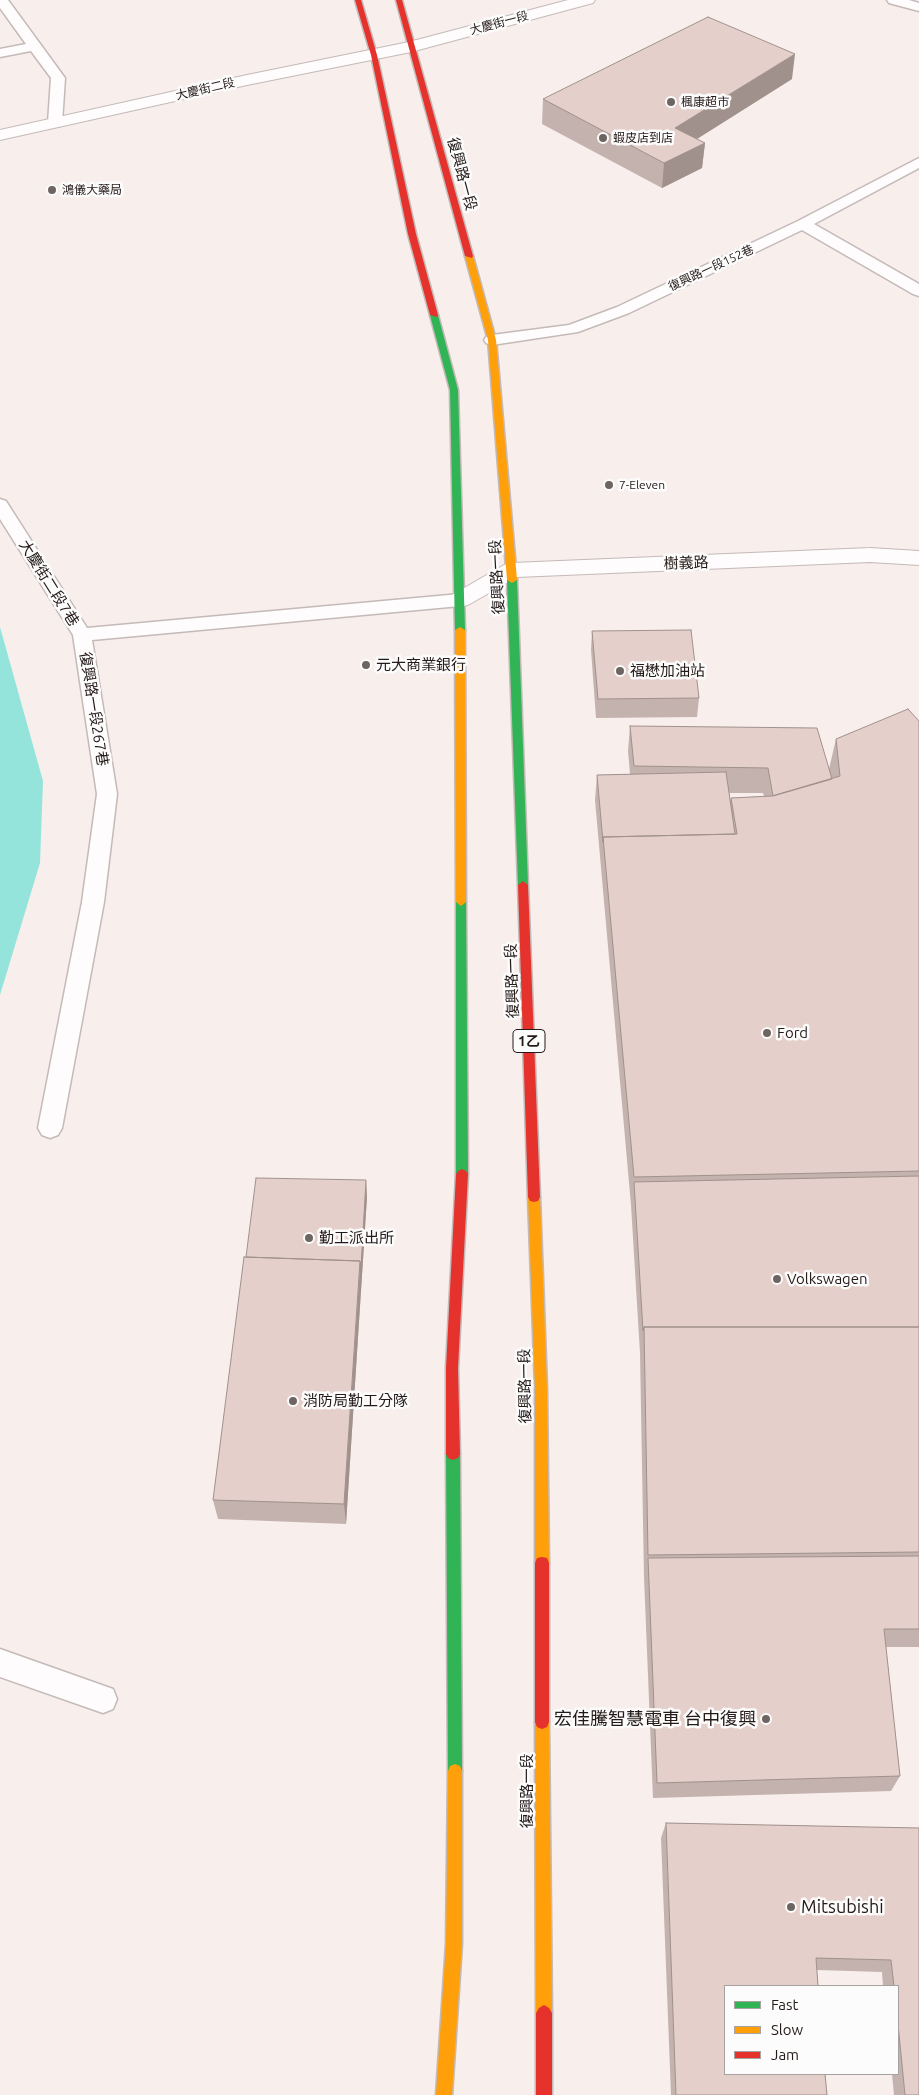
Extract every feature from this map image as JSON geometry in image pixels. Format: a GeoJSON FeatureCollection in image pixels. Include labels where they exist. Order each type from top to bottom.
{"type":"FeatureCollection","features":[{"type":"Feature","properties":{"kind":"main road"},"geometry":{"type":"LineString","coordinates":[[358,0],[374,55],[412,234],[454,390],[460,600],[462,1175],[452,1368],[455,1677],[454,1944],[444,2095]]}},
{"type":"Feature","properties":{"kind":"main road","name":"復興路一段"},"geometry":{"type":"LineString","coordinates":[[399,0],[492,340],[512,570],[541,1388],[544,2095]]}},
{"type":"Feature","properties":{"kind":"street","name":"大慶街一段"},"geometry":{"type":"LineString","coordinates":[[411,46],[587,0]]}},
{"type":"Feature","properties":{"kind":"street","name":"大慶街二段"},"geometry":{"type":"LineString","coordinates":[[0,135],[411,46]]}},
{"type":"Feature","properties":{"kind":"street","name":"樹義路"},"geometry":{"type":"LineString","coordinates":[[460,600],[512,570],[870,555],[919,558]]}},
{"type":"Feature","properties":{"kind":"lane"},"geometry":{"type":"LineString","coordinates":[[1,0],[58,78],[55,122]]}},
{"type":"Feature","properties":{"kind":"lane"},"geometry":{"type":"LineString","coordinates":[[894,0],[919,7]]}},
{"type":"Feature","properties":{"kind":"lane"},"geometry":{"type":"LineString","coordinates":[[0,53],[34,46]]}},
{"type":"Feature","properties":{"kind":"lane","name":"復興路一段152巷"},"geometry":{"type":"LineString","coordinates":[[492,340],[572,329],[623,310],[803,224],[919,162]]}},
{"type":"Feature","properties":{"kind":"lane"},"geometry":{"type":"LineString","coordinates":[[803,224],[919,292]]}},
{"type":"Feature","properties":{"kind":"lane","name":"大慶街二段7巷"},"geometry":{"type":"LineString","coordinates":[[0,505],[82,635]]}},
{"type":"Feature","properties":{"kind":"lane","name":"復興路一段267巷"},"geometry":{"type":"LineString","coordinates":[[50,1128],[93,902],[107,794],[82,635],[460,600]]}},
{"type":"Feature","properties":{"kind":"lane"},"geometry":{"type":"LineString","coordinates":[[0,1664],[102,1699]]}},
{"type":"Feature","properties":{"kind":"water"},"geometry":{"type":"Polygon","coordinates":[[[0,627],[43,781],[40,863],[0,995],[0,627]]]}},
{"type":"Feature","properties":{"kind":"building","name":"楓康超市"},"geometry":{"type":"Polygon","coordinates":[[[708,17],[795,54],[675,128],[705,143],[664,163],[543,99],[708,17]]]}},
{"type":"Feature","properties":{"kind":"building"},"geometry":{"type":"Polygon","coordinates":[[[691,630],[699,698],[598,699],[592,631],[691,630]]]}},
{"type":"Feature","properties":{"kind":"building","name":"Ford"},"geometry":{"type":"Polygon","coordinates":[[[908,709],[919,721],[919,1171],[634,1177],[603,837],[737,834],[731,798],[772,796],[840,776],[836,739],[908,709]]]}},
{"type":"Feature","properties":{"kind":"building"},"geometry":{"type":"Polygon","coordinates":[[[630,726],[817,728],[832,779],[773,796],[768,768],[634,766],[630,726]]]}},
{"type":"Feature","properties":{"kind":"building"},"geometry":{"type":"Polygon","coordinates":[[[726,772],[735,834],[603,837],[603,842],[597,775],[726,772]]]}},
{"type":"Feature","properties":{"kind":"building","name":"Volkswagen"},"geometry":{"type":"Polygon","coordinates":[[[919,1176],[919,1327],[644,1327],[643,1331],[634,1182],[919,1176]]]}},
{"type":"Feature","properties":{"kind":"building","name":"勤工派出所"},"geometry":{"type":"Polygon","coordinates":[[[256,1178],[366,1180],[361,1267],[360,1261],[246,1257],[256,1178]]]}},
{"type":"Feature","properties":{"kind":"building","name":"消防局勤工分隊"},"geometry":{"type":"Polygon","coordinates":[[[244,1257],[360,1261],[344,1504],[213,1500],[244,1257]]]}},
{"type":"Feature","properties":{"kind":"building"},"geometry":{"type":"Polygon","coordinates":[[[644,1327],[919,1327],[919,1552],[648,1555],[644,1327]]]}},
{"type":"Feature","properties":{"kind":"building","name":"宏佳騰智慧電車 台中復興"},"geometry":{"type":"Polygon","coordinates":[[[919,1556],[919,1629],[884,1629],[900,1776],[657,1783],[648,1558],[919,1556]]]}},
{"type":"Feature","properties":{"kind":"building","name":"Mitsubishi"},"geometry":{"type":"Polygon","coordinates":[[[666,1823],[919,1828],[919,2095],[905,2095],[899,2034],[899,1985],[894,1985],[891,1960],[816,1958],[818,1985],[724,1985],[724,2075],[825,2075],[827,2095],[676,2095],[666,1823]]]}},
{"type":"Feature","properties":{"kind":"traffic: fast"},"geometry":{"type":"LineString","coordinates":[[434,315],[454,390],[460,630]]}},
{"type":"Feature","properties":{"kind":"traffic: fast"},"geometry":{"type":"LineString","coordinates":[[512,580],[523,885]]}},
{"type":"Feature","properties":{"kind":"traffic: fast"},"geometry":{"type":"LineString","coordinates":[[461,902],[462,1174]]}},
{"type":"Feature","properties":{"kind":"traffic: fast"},"geometry":{"type":"LineString","coordinates":[[453,1454],[455,1771]]}},
{"type":"Feature","properties":{"kind":"traffic: slow"},"geometry":{"type":"LineString","coordinates":[[469,256],[492,340],[512,580]]}},
{"type":"Feature","properties":{"kind":"traffic: slow"},"geometry":{"type":"LineString","coordinates":[[460,630],[461,902]]}},
{"type":"Feature","properties":{"kind":"traffic: slow"},"geometry":{"type":"LineString","coordinates":[[534,1197],[541,1388],[542,1563]]}},
{"type":"Feature","properties":{"kind":"traffic: slow"},"geometry":{"type":"LineString","coordinates":[[542,1722],[544,2013]]}},
{"type":"Feature","properties":{"kind":"traffic: slow"},"geometry":{"type":"LineString","coordinates":[[444,2095],[454,1944],[455,1771]]}},
{"type":"Feature","properties":{"kind":"traffic: jam"},"geometry":{"type":"LineString","coordinates":[[358,0],[374,55],[412,234],[434,315]]}},
{"type":"Feature","properties":{"kind":"traffic: jam"},"geometry":{"type":"LineString","coordinates":[[399,0],[469,256]]}},
{"type":"Feature","properties":{"kind":"traffic: jam"},"geometry":{"type":"LineString","coordinates":[[523,885],[534,1197]]}},
{"type":"Feature","properties":{"kind":"traffic: jam"},"geometry":{"type":"LineString","coordinates":[[453,1454],[452,1368],[462,1174]]}},
{"type":"Feature","properties":{"kind":"traffic: jam"},"geometry":{"type":"LineString","coordinates":[[542,1563],[542,1722]]}},
{"type":"Feature","properties":{"kind":"traffic: jam"},"geometry":{"type":"LineString","coordinates":[[544,2013],[544,2095]]}},
{"type":"Feature","properties":{"kind":"place","name":"楓康超市"},"geometry":{"type":"Point","coordinates":[671,102]}},
{"type":"Feature","properties":{"kind":"place","name":"蝦皮店到店"},"geometry":{"type":"Point","coordinates":[603,138]}},
{"type":"Feature","properties":{"kind":"place","name":"鴻儀大藥局"},"geometry":{"type":"Point","coordinates":[52,190]}},
{"type":"Feature","properties":{"kind":"place","name":"7-Eleven"},"geometry":{"type":"Point","coordinates":[609,485]}},
{"type":"Feature","properties":{"kind":"place","name":"元大商業銀行"},"geometry":{"type":"Point","coordinates":[366,665]}},
{"type":"Feature","properties":{"kind":"place","name":"福懋加油站"},"geometry":{"type":"Point","coordinates":[620,671]}},
{"type":"Feature","properties":{"kind":"place","name":"Ford"},"geometry":{"type":"Point","coordinates":[767,1033]}},
{"type":"Feature","properties":{"kind":"place","name":"勤工派出所"},"geometry":{"type":"Point","coordinates":[309,1238]}},
{"type":"Feature","properties":{"kind":"place","name":"Volkswagen"},"geometry":{"type":"Point","coordinates":[777,1279]}},
{"type":"Feature","properties":{"kind":"place","name":"消防局勤工分隊"},"geometry":{"type":"Point","coordinates":[293,1401]}},
{"type":"Feature","properties":{"kind":"place","name":"宏佳騰智慧電車 台中復興"},"geometry":{"type":"Point","coordinates":[766,1719]}},
{"type":"Feature","properties":{"kind":"place","name":"Mitsubishi"},"geometry":{"type":"Point","coordinates":[791,1907]}}]}
